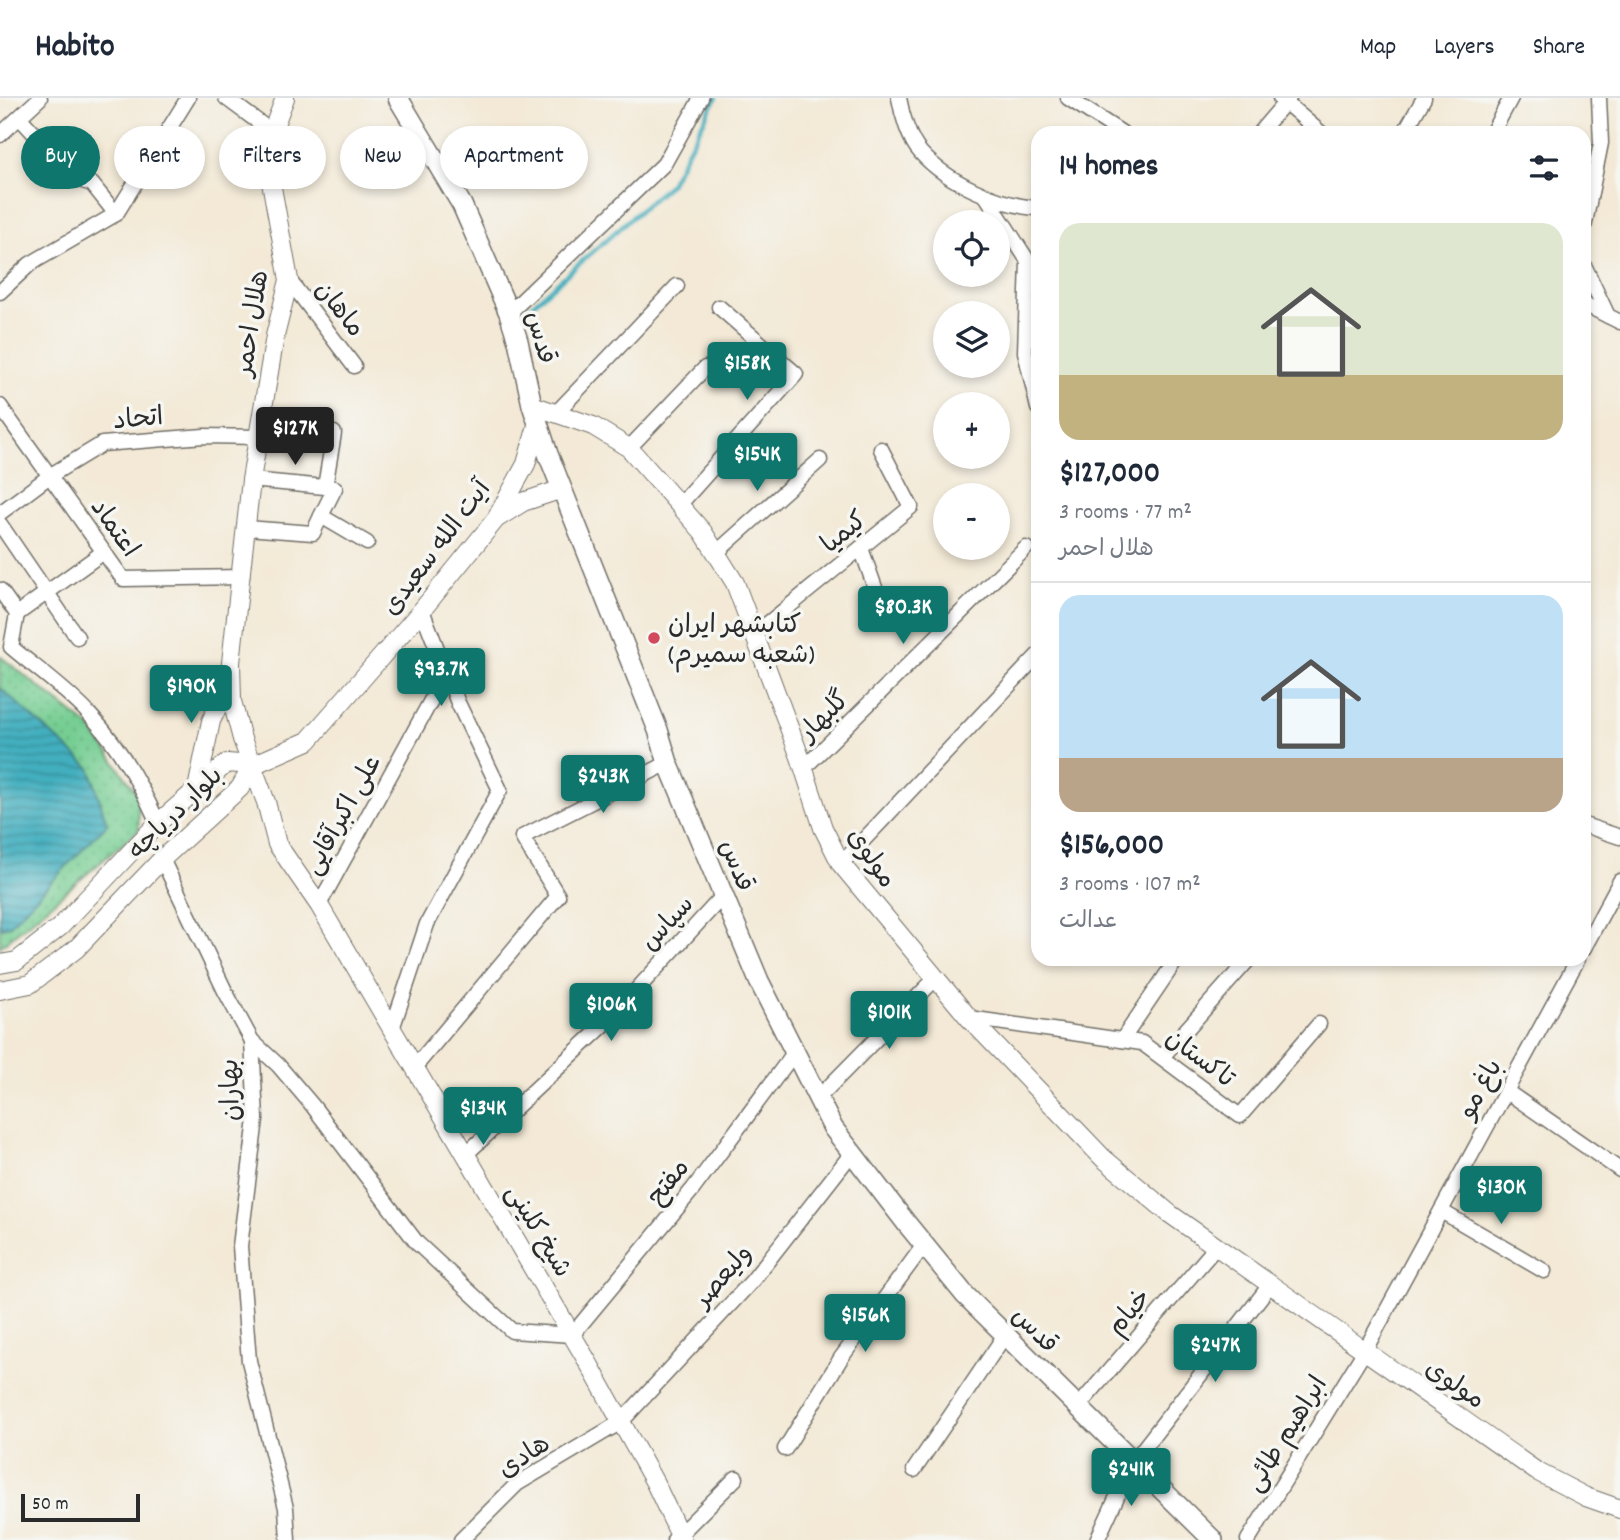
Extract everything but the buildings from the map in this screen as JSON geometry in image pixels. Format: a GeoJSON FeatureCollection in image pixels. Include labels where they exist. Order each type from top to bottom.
{"type":"FeatureCollection","features":[{"type":"Feature","properties":{"kind":"main road","name":"قدس"},"geometry":{"type":"LineString","coordinates":[[398,98],[462,205],[509,313],[535,413],[562,489],[658,730],[668,763],[759,981],[833,1128],[965,1295],[1213,1540]]}},
{"type":"Feature","properties":{"kind":"street"},"geometry":{"type":"LineString","coordinates":[[0,135],[40,98]]}},
{"type":"Feature","properties":{"kind":"street"},"geometry":{"type":"LineString","coordinates":[[0,292],[30,264],[116,214],[188,98]]}},
{"type":"Feature","properties":{"kind":"street"},"geometry":{"type":"LineString","coordinates":[[226,98],[264,126]]}},
{"type":"Feature","properties":{"kind":"street","name":"هلال احمر"},"geometry":{"type":"LineString","coordinates":[[274,126],[285,98]]}},
{"type":"Feature","properties":{"kind":"street"},"geometry":{"type":"LineString","coordinates":[[509,313],[664,164],[701,98]]}},
{"type":"Feature","properties":{"kind":"street"},"geometry":{"type":"LineString","coordinates":[[899,98],[903,116],[920,152],[948,174],[986,196],[1031,206]]}},
{"type":"Feature","properties":{"kind":"street"},"geometry":{"type":"LineString","coordinates":[[1068,98],[1111,126]]}},
{"type":"Feature","properties":{"kind":"street"},"geometry":{"type":"LineString","coordinates":[[1408,126],[1424,98]]}},
{"type":"Feature","properties":{"kind":"street"},"geometry":{"type":"LineString","coordinates":[[1496,126],[1511,98]]}},
{"type":"Feature","properties":{"kind":"street"},"geometry":{"type":"LineString","coordinates":[[1591,193],[1601,143],[1599,98]]}},
{"type":"Feature","properties":{"kind":"street"},"geometry":{"type":"LineString","coordinates":[[1264,126],[1285,99],[1314,126]]}},
{"type":"Feature","properties":{"kind":"street"},"geometry":{"type":"LineString","coordinates":[[20,118],[76,179],[92,184],[116,214]]}},
{"type":"Feature","properties":{"kind":"street","name":"هلال احمر"},"geometry":{"type":"LineString","coordinates":[[253,765],[242,740],[232,701],[232,676],[251,480],[275,336],[289,281],[272,189]]}},
{"type":"Feature","properties":{"kind":"street"},"geometry":{"type":"LineString","coordinates":[[986,196],[1031,262]]}},
{"type":"Feature","properties":{"kind":"street"},"geometry":{"type":"LineString","coordinates":[[1591,278],[1614,319]]}},
{"type":"Feature","properties":{"kind":"street","name":"ماهان"},"geometry":{"type":"LineString","coordinates":[[289,281],[354,366]]}},
{"type":"Feature","properties":{"kind":"street"},"geometry":{"type":"LineString","coordinates":[[556,414],[677,286]]}},
{"type":"Feature","properties":{"kind":"street"},"geometry":{"type":"LineString","coordinates":[[1031,287],[1025,352],[1031,378]]}},
{"type":"Feature","properties":{"kind":"street"},"geometry":{"type":"LineString","coordinates":[[680,504],[796,374],[719,307]]}},
{"type":"Feature","properties":{"kind":"street"},"geometry":{"type":"LineString","coordinates":[[1591,308],[1614,319]]}},
{"type":"Feature","properties":{"kind":"street"},"geometry":{"type":"LineString","coordinates":[[629,448],[705,368]]}},
{"type":"Feature","properties":{"kind":"street","name":"اعتماد"},"geometry":{"type":"LineString","coordinates":[[0,406],[123,579],[242,577]]}},
{"type":"Feature","properties":{"kind":"street","name":"مولوی"},"geometry":{"type":"LineString","coordinates":[[535,413],[556,414],[593,426],[629,448],[680,504],[735,583],[804,768],[822,828],[841,864],[969,1018],[1103,1158],[1170,1214],[1536,1471],[1586,1497],[1620,1508]]}},
{"type":"Feature","properties":{"kind":"street","name":"آیت الله سعیدی"},"geometry":{"type":"LineString","coordinates":[[253,765],[308,741],[422,610],[496,519],[526,464],[535,413]]}},
{"type":"Feature","properties":{"kind":"street"},"geometry":{"type":"LineString","coordinates":[[325,487],[334,433]]}},
{"type":"Feature","properties":{"kind":"street","name":"اتحاد"},"geometry":{"type":"LineString","coordinates":[[0,513],[51,475],[103,444],[204,436],[259,437]]}},
{"type":"Feature","properties":{"kind":"street","name":"کیمیا"},"geometry":{"type":"LineString","coordinates":[[755,634],[911,507],[881,449]]}},
{"type":"Feature","properties":{"kind":"street"},"geometry":{"type":"LineString","coordinates":[[716,553],[820,460]]}},
{"type":"Feature","properties":{"kind":"street"},"geometry":{"type":"LineString","coordinates":[[246,528],[313,533],[335,488],[251,480]]}},
{"type":"Feature","properties":{"kind":"street"},"geometry":{"type":"LineString","coordinates":[[496,519],[523,502],[562,489]]}},
{"type":"Feature","properties":{"kind":"street"},"geometry":{"type":"LineString","coordinates":[[321,516],[367,543]]}},
{"type":"Feature","properties":{"kind":"street"},"geometry":{"type":"LineString","coordinates":[[0,524],[77,637]]}},
{"type":"Feature","properties":{"kind":"street"},"geometry":{"type":"LineString","coordinates":[[861,548],[879,599]]}},
{"type":"Feature","properties":{"kind":"street","name":"گلبهار"},"geometry":{"type":"LineString","coordinates":[[804,768],[1026,548]]}},
{"type":"Feature","properties":{"kind":"street"},"geometry":{"type":"LineString","coordinates":[[103,553],[17,614],[11,647],[89,714],[146,795],[159,823]]}},
{"type":"Feature","properties":{"kind":"street"},"geometry":{"type":"LineString","coordinates":[[0,590],[17,614]]}},
{"type":"Feature","properties":{"kind":"street"},"geometry":{"type":"LineString","coordinates":[[391,1028],[427,924],[499,790],[458,703],[422,610]]}},
{"type":"Feature","properties":{"kind":"street"},"geometry":{"type":"LineString","coordinates":[[841,864],[1031,662]]}},
{"type":"Feature","properties":{"kind":"street","name":"علی اکبرآقایی"},"geometry":{"type":"LineString","coordinates":[[319,905],[446,673]]}},
{"type":"Feature","properties":{"kind":"street"},"geometry":{"type":"LineString","coordinates":[[197,789],[211,721],[232,676]]}},
{"type":"Feature","properties":{"kind":"street","name":"بلوار دریاچه"},"geometry":{"type":"LineString","coordinates":[[0,964],[17,961],[60,927],[159,823],[227,763],[253,765],[240,788],[162,859],[76,949],[30,984],[0,990]]}},
{"type":"Feature","properties":{"kind":"street"},"geometry":{"type":"LineString","coordinates":[[414,1068],[558,896],[522,836],[668,763]]}},
{"type":"Feature","properties":{"kind":"street","name":"شیخ کلینی"},"geometry":{"type":"LineString","coordinates":[[253,765],[277,844],[319,905],[572,1335],[621,1422],[679,1538]]}},
{"type":"Feature","properties":{"kind":"street"},"geometry":{"type":"LineString","coordinates":[[1591,827],[1620,837]]}},
{"type":"Feature","properties":{"kind":"street"},"geometry":{"type":"LineString","coordinates":[[162,859],[252,1041]]}},
{"type":"Feature","properties":{"kind":"street"},"geometry":{"type":"LineString","coordinates":[[1591,935],[1620,881]]}},
{"type":"Feature","properties":{"kind":"street","name":"سپاس"},"geometry":{"type":"LineString","coordinates":[[465,1155],[606,1023],[722,897]]}},
{"type":"Feature","properties":{"kind":"street"},"geometry":{"type":"LineString","coordinates":[[1122,1040],[1173,966]]}},
{"type":"Feature","properties":{"kind":"street"},"geometry":{"type":"LineString","coordinates":[[1162,1057],[1243,966]]}},
{"type":"Feature","properties":{"kind":"street","name":"باغ مو"},"geometry":{"type":"LineString","coordinates":[[1364,1352],[1574,966]]}},
{"type":"Feature","properties":{"kind":"street"},"geometry":{"type":"LineString","coordinates":[[818,1098],[935,979]]}},
{"type":"Feature","properties":{"kind":"street","name":"تاکستان"},"geometry":{"type":"LineString","coordinates":[[969,1018],[1142,1043],[1240,1116],[1319,1024]]}},
{"type":"Feature","properties":{"kind":"street","name":"بهاران"},"geometry":{"type":"LineString","coordinates":[[252,1041],[278,1065],[312,1105],[417,1242],[512,1331],[572,1335]]}},
{"type":"Feature","properties":{"kind":"street","name":"بهاران"},"geometry":{"type":"LineString","coordinates":[[252,1041],[256,1119],[240,1246],[249,1361],[286,1508],[288,1540]]}},
{"type":"Feature","properties":{"kind":"street","name":"مفتح"},"geometry":{"type":"LineString","coordinates":[[572,1335],[693,1189],[794,1054]]}},
{"type":"Feature","properties":{"kind":"street"},"geometry":{"type":"LineString","coordinates":[[1506,1091],[1620,1170]]}},
{"type":"Feature","properties":{"kind":"street","name":"ولیعصر"},"geometry":{"type":"LineString","coordinates":[[621,1422],[752,1281],[852,1153]]}},
{"type":"Feature","properties":{"kind":"street"},"geometry":{"type":"LineString","coordinates":[[1441,1211],[1544,1271]]}},
{"type":"Feature","properties":{"kind":"street"},"geometry":{"type":"LineString","coordinates":[[785,1449],[841,1358],[924,1245]]}},
{"type":"Feature","properties":{"kind":"street","name":"خیام"},"geometry":{"type":"LineString","coordinates":[[1077,1408],[1216,1247]]}},
{"type":"Feature","properties":{"kind":"street"},"geometry":{"type":"LineString","coordinates":[[1097,1540],[1133,1462],[1270,1285]]}},
{"type":"Feature","properties":{"kind":"street"},"geometry":{"type":"LineString","coordinates":[[914,1470],[1005,1335]]}},
{"type":"Feature","properties":{"kind":"street","name":"ابراهیم طائی"},"geometry":{"type":"LineString","coordinates":[[1248,1540],[1364,1352]]}},
{"type":"Feature","properties":{"kind":"street","name":"هادی"},"geometry":{"type":"LineString","coordinates":[[461,1540],[517,1484],[621,1422]]}},
{"type":"Feature","properties":{"kind":"street"},"geometry":{"type":"LineString","coordinates":[[679,1538],[736,1478]]}},
{"type":"Feature","properties":{"kind":"green space"},"geometry":{"type":"Polygon","coordinates":[[[0,656],[91,728],[138,795],[139,830],[0,947],[0,656]]]}},
{"type":"Feature","properties":{"kind":"water"},"geometry":{"type":"Polygon","coordinates":[[[0,688],[90,768],[107,824],[9,926],[0,928],[0,688]]]}},
{"type":"Feature","properties":{"kind":"waterway"},"geometry":{"type":"LineString","coordinates":[[524,312],[670,184],[716,98]]}},
{"type":"Feature","properties":{"kind":"place","name":"کتابشهر ایران (شعبه سمیرم)"},"geometry":{"type":"Point","coordinates":[654,638]}}]}
